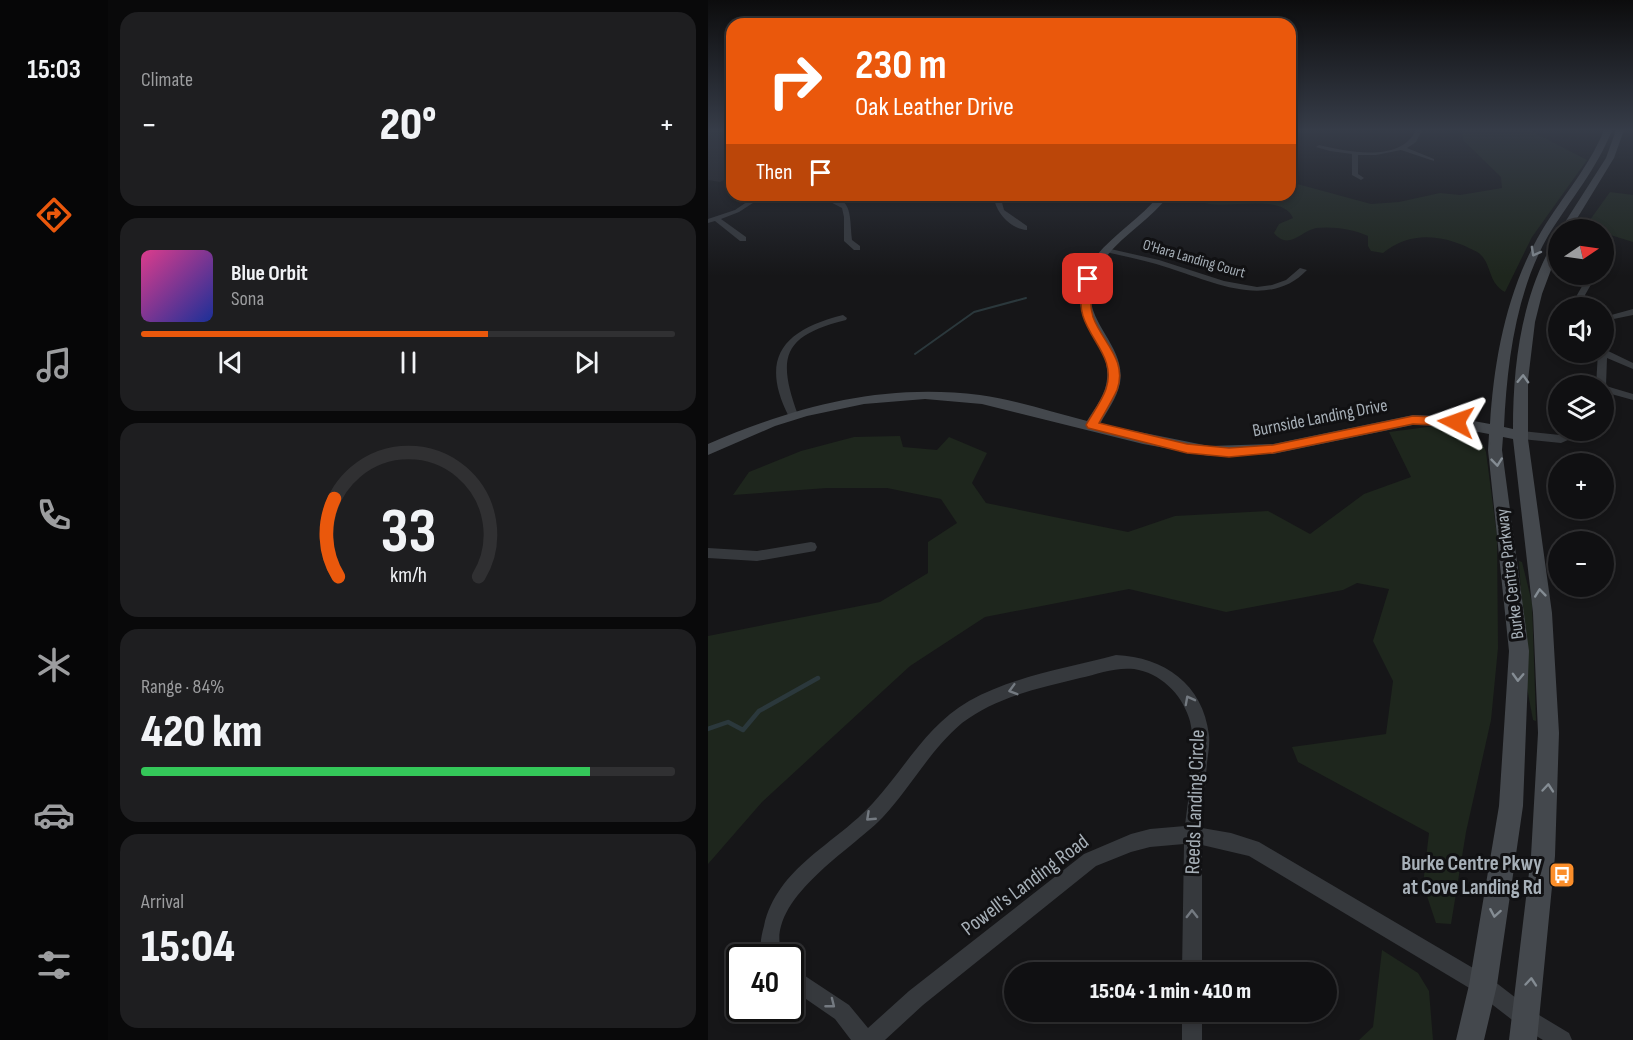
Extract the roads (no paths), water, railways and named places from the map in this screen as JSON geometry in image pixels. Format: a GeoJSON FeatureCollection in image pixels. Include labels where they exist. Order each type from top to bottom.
{"type":"FeatureCollection","features":[{"type":"Feature","properties":{"kind":"main road","name":"Burke Centre Parkway"},"geometry":{"type":"LineString","coordinates":[[1470,1040],[1483,985],[1511,806],[1519,651],[1495,450],[1500,372],[1524,275],[1543,237],[1582,179]]}},
{"type":"Feature","properties":{"kind":"main road"},"geometry":{"type":"LineString","coordinates":[[1572,219],[1597,179]]}},
{"type":"Feature","properties":{"kind":"main road"},"geometry":{"type":"LineString","coordinates":[[1092,425],[1112,388],[1114,369],[1110,354],[1088,319],[1085,291],[1093,269],[1158,201]]}},
{"type":"Feature","properties":{"kind":"main road","name":"Burke Centre Parkway"},"geometry":{"type":"LineString","coordinates":[[1523,1040],[1527,1019],[1549,779],[1548,692],[1542,610],[1521,435],[1524,362],[1530,317],[1541,278],[1548,263]]}},
{"type":"Feature","properties":{"kind":"main road","name":"Burnside Landing Drive"},"geometry":{"type":"LineString","coordinates":[[708,450],[792,415],[864,400],[925,395],[982,400],[1187,449],[1229,452],[1273,449],[1413,420],[1446,421],[1521,435]]}},
{"type":"Feature","properties":{"kind":"street"},"geometry":{"type":"LineString","coordinates":[[708,221],[717,219],[753,201]]}},
{"type":"Feature","properties":{"kind":"street"},"geometry":{"type":"LineString","coordinates":[[835,201],[846,209],[849,219],[848,241],[857,248]]}},
{"type":"Feature","properties":{"kind":"street"},"geometry":{"type":"LineString","coordinates":[[998,201],[1002,212],[1024,228]]}},
{"type":"Feature","properties":{"kind":"street"},"geometry":{"type":"LineString","coordinates":[[717,219],[743,239]]}},
{"type":"Feature","properties":{"kind":"street","name":"O'Hara Landing Court"},"geometry":{"type":"LineString","coordinates":[[1109,250],[1157,261],[1218,282],[1244,288],[1281,285],[1292,280],[1303,270]]}},
{"type":"Feature","properties":{"kind":"street"},"geometry":{"type":"LineString","coordinates":[[1614,317],[1633,312]]}},
{"type":"Feature","properties":{"kind":"street"},"geometry":{"type":"LineString","coordinates":[[792,415],[781,372],[782,360],[791,345],[806,332],[843,318]]}},
{"type":"Feature","properties":{"kind":"street"},"geometry":{"type":"LineString","coordinates":[[1614,358],[1633,366]]}},
{"type":"Feature","properties":{"kind":"street"},"geometry":{"type":"LineString","coordinates":[[1614,391],[1633,397]]}},
{"type":"Feature","properties":{"kind":"street"},"geometry":{"type":"LineString","coordinates":[[1521,435],[1548,438]]}},
{"type":"Feature","properties":{"kind":"street"},"geometry":{"type":"LineString","coordinates":[[708,553],[757,556],[811,547]]}},
{"type":"Feature","properties":{"kind":"street","name":"Reeds Landing Circle"},"geometry":{"type":"LineString","coordinates":[[770,944],[771,931],[776,915],[802,877],[828,851],[871,817],[889,797],[918,756],[949,723],[980,702],[1011,690],[1116,662],[1140,663],[1172,678],[1192,703],[1200,729],[1193,835],[1192,962]]}},
{"type":"Feature","properties":{"kind":"street","name":"Powell's Landing Road"},"geometry":{"type":"LineString","coordinates":[[870,1040],[916,998],[1090,860],[1121,844],[1148,836],[1193,835],[1230,841],[1253,848],[1483,985],[1527,1019],[1562,1040]]}},
{"type":"Feature","properties":{"kind":"street"},"geometry":{"type":"LineString","coordinates":[[804,986],[842,1012],[864,1040]]}},
{"type":"Feature","properties":{"kind":"street"},"geometry":{"type":"LineString","coordinates":[[1192,1022],[1192,1040]]}},
{"type":"Feature","properties":{"kind":"waterway"},"geometry":{"type":"LineString","coordinates":[[915,354],[974,312],[1026,298]]}},
{"type":"Feature","properties":{"kind":"waterway"},"geometry":{"type":"LineString","coordinates":[[708,729],[728,722],[743,730],[759,711],[818,678]]}},
{"type":"Feature","properties":{"kind":"place","name":"Burke Centre Pkwy at Cove Landing Rd"},"geometry":{"type":"Point","coordinates":[1562,875]}}]}
